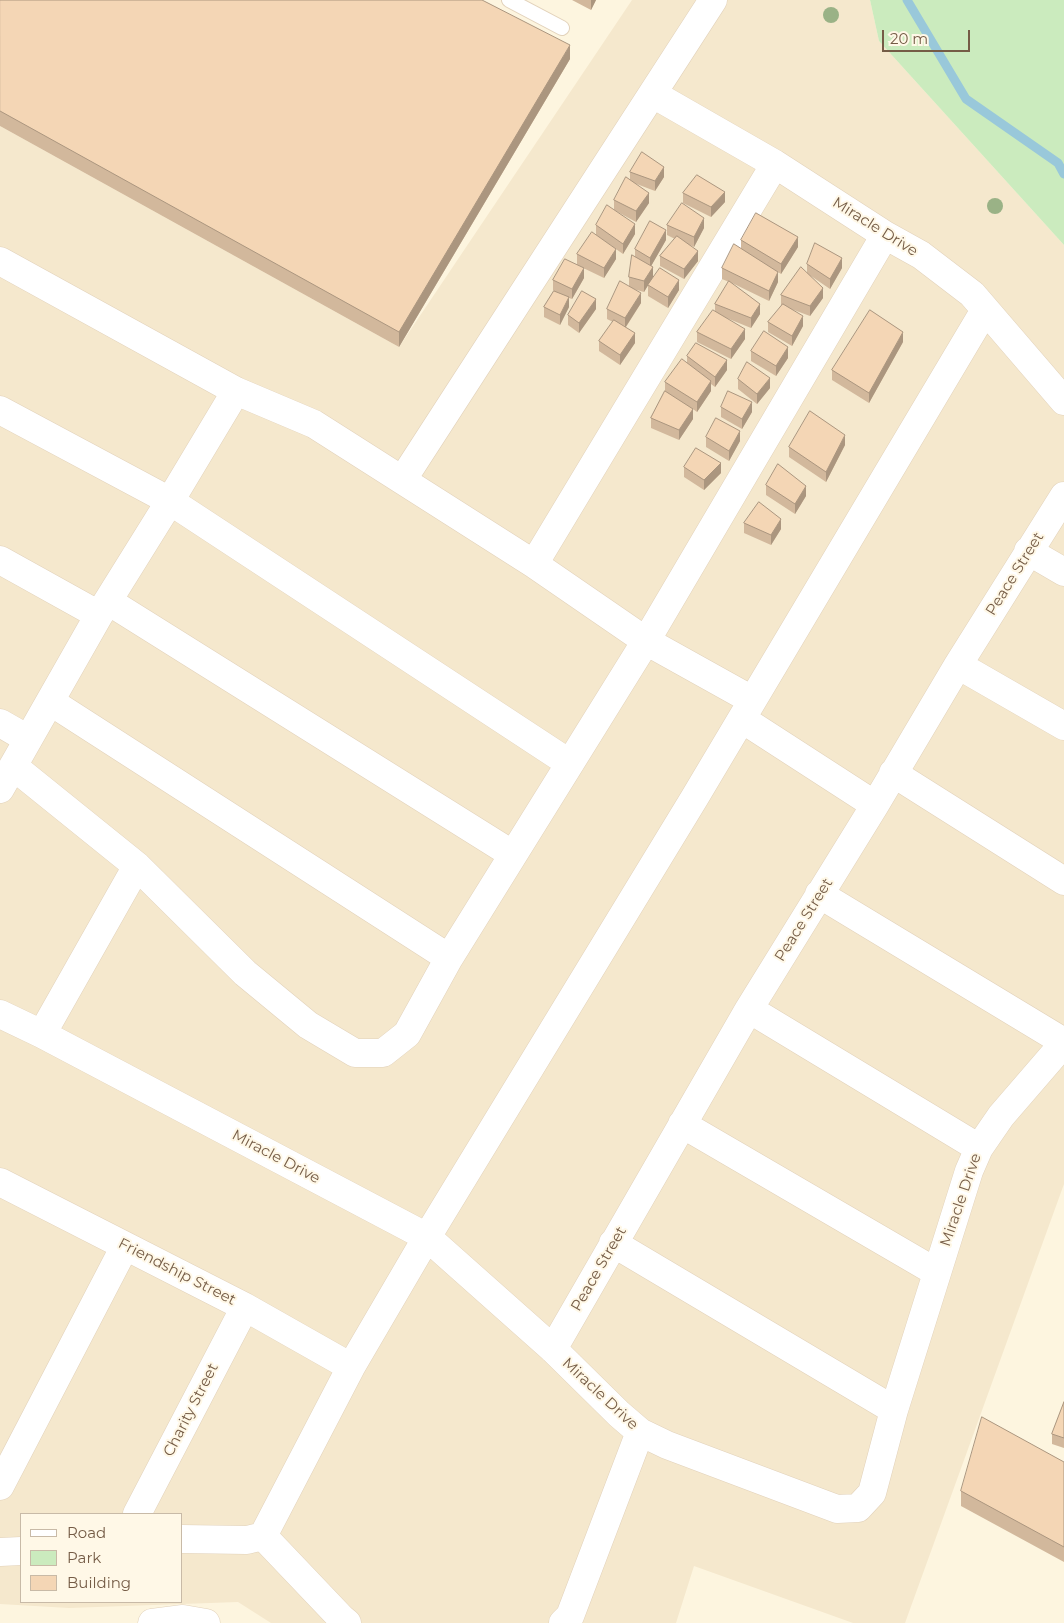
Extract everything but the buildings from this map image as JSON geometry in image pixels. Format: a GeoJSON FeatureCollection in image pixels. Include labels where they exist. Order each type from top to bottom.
{"type":"FeatureCollection","features":[{"type":"Feature","properties":{"kind":"street"},"geometry":{"type":"LineString","coordinates":[[402,479],[713,0]]}},
{"type":"Feature","properties":{"kind":"street","name":"Miracle Drive"},"geometry":{"type":"LineString","coordinates":[[653,94],[775,164],[936,266],[972,294],[1064,401]]}},
{"type":"Feature","properties":{"kind":"street"},"geometry":{"type":"LineString","coordinates":[[534,564],[775,164]]}},
{"type":"Feature","properties":{"kind":"street"},"geometry":{"type":"LineString","coordinates":[[13,766],[137,866],[245,973],[308,1025],[355,1053],[383,1053],[407,1034],[449,958],[512,854],[646,641],[885,235]]}},
{"type":"Feature","properties":{"kind":"street"},"geometry":{"type":"LineString","coordinates":[[0,261],[236,391],[314,424],[534,564],[747,710],[875,805]]}},
{"type":"Feature","properties":{"kind":"street"},"geometry":{"type":"LineString","coordinates":[[182,1539],[247,1540],[263,1536],[351,1367],[427,1237],[747,710],[985,310]]}},
{"type":"Feature","properties":{"kind":"street"},"geometry":{"type":"LineString","coordinates":[[0,789],[104,608],[236,391]]}},
{"type":"Feature","properties":{"kind":"street"},"geometry":{"type":"LineString","coordinates":[[0,410],[170,502],[569,763]]}},
{"type":"Feature","properties":{"kind":"street","name":"Peace Street"},"geometry":{"type":"LineString","coordinates":[[553,1349],[749,1009],[875,805],[958,665],[1064,496]]}},
{"type":"Feature","properties":{"kind":"street"},"geometry":{"type":"LineString","coordinates":[[1028,552],[1064,572]]}},
{"type":"Feature","properties":{"kind":"street"},"geometry":{"type":"LineString","coordinates":[[0,560],[104,608],[512,854]]}},
{"type":"Feature","properties":{"kind":"street"},"geometry":{"type":"LineString","coordinates":[[958,665],[1064,726]]}},
{"type":"Feature","properties":{"kind":"street"},"geometry":{"type":"LineString","coordinates":[[50,702],[449,958]]}},
{"type":"Feature","properties":{"kind":"street"},"geometry":{"type":"LineString","coordinates":[[0,723],[28,739]]}},
{"type":"Feature","properties":{"kind":"street"},"geometry":{"type":"LineString","coordinates":[[893,773],[1064,881]]}},
{"type":"Feature","properties":{"kind":"street"},"geometry":{"type":"LineString","coordinates":[[42,1034],[137,866]]}},
{"type":"Feature","properties":{"kind":"street"},"geometry":{"type":"LineString","coordinates":[[819,894],[1064,1042]]}},
{"type":"Feature","properties":{"kind":"street"},"geometry":{"type":"LineString","coordinates":[[749,1009],[980,1148]]}},
{"type":"Feature","properties":{"kind":"street","name":"Miracle Drive"},"geometry":{"type":"LineString","coordinates":[[0,1014],[42,1034],[427,1237],[553,1349],[640,1432],[667,1445],[837,1509],[858,1508],[872,1493],[894,1410],[936,1272],[969,1171],[980,1148],[1001,1116],[1064,1042]]}},
{"type":"Feature","properties":{"kind":"street"},"geometry":{"type":"LineString","coordinates":[[682,1124],[936,1272]]}},
{"type":"Feature","properties":{"kind":"street","name":"Friendship Street"},"geometry":{"type":"LineString","coordinates":[[1,1185],[245,1307],[351,1367]]}},
{"type":"Feature","properties":{"kind":"street"},"geometry":{"type":"LineString","coordinates":[[613,1243],[894,1410]]}},
{"type":"Feature","properties":{"kind":"street"},"geometry":{"type":"LineString","coordinates":[[0,1486],[125,1246]]}},
{"type":"Feature","properties":{"kind":"street","name":"Charity Street"},"geometry":{"type":"LineString","coordinates":[[138,1513],[245,1307]]}},
{"type":"Feature","properties":{"kind":"street"},"geometry":{"type":"LineString","coordinates":[[563,1623],[570,1616],[640,1432]]}},
{"type":"Feature","properties":{"kind":"street"},"geometry":{"type":"LineString","coordinates":[[263,1536],[347,1623]]}},
{"type":"Feature","properties":{"kind":"street"},"geometry":{"type":"LineString","coordinates":[[0,1552],[20,1551]]}},
{"type":"Feature","properties":{"kind":"street"},"geometry":{"type":"LineString","coordinates":[[152,1623],[183,1620],[206,1623]]}},
{"type":"Feature","properties":{"kind":"lane"},"geometry":{"type":"LineString","coordinates":[[509,0],[562,28]]}},
{"type":"Feature","properties":{"kind":"shaded area"},"geometry":{"type":"Polygon","coordinates":[[[632,0],[870,0],[879,41],[1064,245],[1064,1184],[905,1623],[853,1623],[694,1566],[676,1623],[271,1623],[238,1602],[69,1608],[0,1604],[0,126],[399,347],[632,0]]]}},
{"type":"Feature","properties":{"kind":"green space"},"geometry":{"type":"Polygon","coordinates":[[[870,0],[1064,0],[1064,245],[879,41],[870,0]]]}},
{"type":"Feature","properties":{"kind":"waterway"},"geometry":{"type":"LineString","coordinates":[[907,0],[966,99],[1058,163],[1064,174]]}}]}
